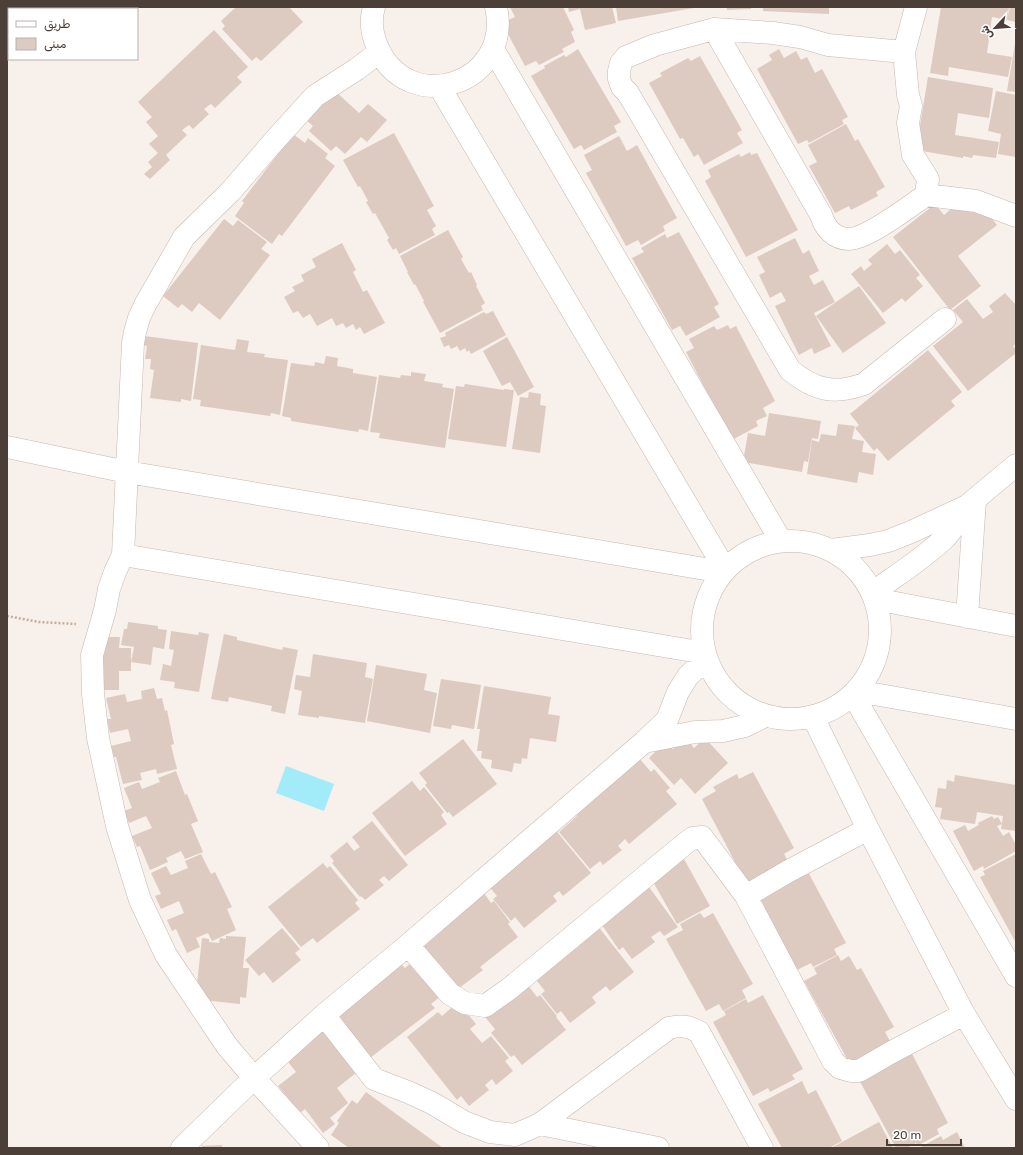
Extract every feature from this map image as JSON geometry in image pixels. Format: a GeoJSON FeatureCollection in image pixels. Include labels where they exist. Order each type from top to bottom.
{"type":"FeatureCollection","features":[{"type":"Feature","properties":{"kind":"street"},"geometry":{"type":"LineString","coordinates":[[374,7],[372,25],[374,39],[379,52],[387,64],[398,74],[410,81],[424,85],[439,86],[452,84],[465,79],[486,61],[493,49],[497,34],[498,18],[496,7]]}},
{"type":"Feature","properties":{"kind":"street"},"geometry":{"type":"LineString","coordinates":[[916,7],[904,52],[908,95],[911,106],[908,123],[913,155],[928,178],[926,195]]}},
{"type":"Feature","properties":{"kind":"street"},"geometry":{"type":"LineString","coordinates":[[904,52],[828,45],[800,37],[772,32],[714,29],[655,45],[626,57],[621,63],[619,79],[790,370],[800,378],[812,385],[824,389],[838,390],[864,384],[945,319]]}},
{"type":"Feature","properties":{"kind":"street"},"geometry":{"type":"LineString","coordinates":[[714,29],[821,215],[823,222],[832,234],[848,239],[858,238],[894,217],[926,195],[976,201],[1016,216]]}},
{"type":"Feature","properties":{"kind":"street"},"geometry":{"type":"LineString","coordinates":[[493,49],[781,541]]}},
{"type":"Feature","properties":{"kind":"street"},"geometry":{"type":"LineString","coordinates":[[318,1148],[227,1046],[166,955],[140,900],[117,826],[98,738],[93,694],[92,655],[105,610],[109,589],[123,555],[133,343],[139,318],[145,305],[184,237],[230,192],[315,96],[357,69],[379,52]]}},
{"type":"Feature","properties":{"kind":"street"},"geometry":{"type":"LineString","coordinates":[[439,86],[724,571]]}},
{"type":"Feature","properties":{"kind":"street"},"geometry":{"type":"LineString","coordinates":[[7,447],[127,472],[724,571]]}},
{"type":"Feature","properties":{"kind":"street"},"geometry":{"type":"LineString","coordinates":[[874,596],[946,536],[971,503],[1016,465]]}},
{"type":"Feature","properties":{"kind":"street"},"geometry":{"type":"LineString","coordinates":[[831,550],[888,541],[911,532],[971,503]]}},
{"type":"Feature","properties":{"kind":"street"},"geometry":{"type":"LineString","coordinates":[[966,616],[971,503]]}},
{"type":"Feature","properties":{"kind":"street"},"geometry":{"type":"LineString","coordinates":[[798,540],[831,550],[844,557],[855,568],[865,579],[874,596],[879,615],[880,632],[879,648],[874,664],[855,693],[841,705],[827,712],[813,717],[792,720],[765,716],[749,709],[735,700],[723,688],[713,674],[705,656],[702,639],[703,610],[711,590],[724,571],[737,558],[750,550],[765,544],[798,540]]}},
{"type":"Feature","properties":{"kind":"street"},"geometry":{"type":"LineString","coordinates":[[123,555],[705,656]]}},
{"type":"Feature","properties":{"kind":"street"},"geometry":{"type":"LineString","coordinates":[[874,596],[1016,626]]}},
{"type":"Feature","properties":{"kind":"street"},"geometry":{"type":"LineString","coordinates":[[182,1148],[254,1078],[324,1015],[408,945],[644,742],[667,720],[678,692],[688,676],[705,656]]}},
{"type":"Feature","properties":{"kind":"street"},"geometry":{"type":"LineString","coordinates":[[855,693],[1016,720]]}},
{"type":"Feature","properties":{"kind":"street"},"geometry":{"type":"LineString","coordinates":[[855,693],[1016,976]]}},
{"type":"Feature","properties":{"kind":"street"},"geometry":{"type":"LineString","coordinates":[[644,742],[694,732],[723,731],[745,726],[765,716]]}},
{"type":"Feature","properties":{"kind":"street"},"geometry":{"type":"LineString","coordinates":[[813,717],[868,829],[964,1014],[1016,1099]]}},
{"type":"Feature","properties":{"kind":"street"},"geometry":{"type":"LineString","coordinates":[[746,896],[787,872],[868,829]]}},
{"type":"Feature","properties":{"kind":"street"},"geometry":{"type":"LineString","coordinates":[[408,945],[450,994],[465,1003],[485,1006],[515,984],[693,838],[702,837],[746,896],[833,1061],[840,1068],[851,1071],[859,1071],[964,1014]]}},
{"type":"Feature","properties":{"kind":"street"},"geometry":{"type":"LineString","coordinates":[[324,1015],[374,1078],[432,1103],[464,1122],[490,1132],[515,1135],[540,1124],[669,1028],[687,1026],[699,1032],[762,1148]]}},
{"type":"Feature","properties":{"kind":"street"},"geometry":{"type":"LineString","coordinates":[[540,1124],[658,1148]]}},
{"type":"Feature","properties":{"kind":"path"},"geometry":{"type":"LineString","coordinates":[[7,616],[39,622],[70,624],[101,622]]}},
{"type":"Feature","properties":{"kind":"water"},"geometry":{"type":"Polygon","coordinates":[[[286,766],[334,784],[324,811],[276,793],[286,766]]]}},
{"type":"Feature","properties":{"kind":"building"},"geometry":{"type":"Polygon","coordinates":[[[236,7],[289,7],[303,22],[261,61],[256,57],[252,61],[222,29],[225,26],[221,21],[236,7]]]}},
{"type":"Feature","properties":{"kind":"building"},"geometry":{"type":"Polygon","coordinates":[[[510,7],[563,7],[574,30],[571,32],[575,42],[562,49],[564,52],[539,65],[536,61],[525,66],[502,23],[515,17],[510,7]]]}},
{"type":"Feature","properties":{"kind":"building"},"geometry":{"type":"Polygon","coordinates":[[[568,7],[612,7],[616,23],[585,30],[580,9],[569,12],[568,7]]]}},
{"type":"Feature","properties":{"kind":"building"},"geometry":{"type":"Polygon","coordinates":[[[616,7],[694,7],[694,8],[618,21],[616,7]]]}},
{"type":"Feature","properties":{"kind":"building"},"geometry":{"type":"Polygon","coordinates":[[[727,7],[751,7],[751,9],[727,10],[727,7]]]}},
{"type":"Feature","properties":{"kind":"building"},"geometry":{"type":"Polygon","coordinates":[[[763,7],[829,7],[829,14],[763,11],[763,7]]]}},
{"type":"Feature","properties":{"kind":"building"},"geometry":{"type":"Polygon","coordinates":[[[941,7],[1009,7],[1007,20],[992,17],[987,53],[1012,57],[1008,77],[949,67],[948,76],[930,73],[941,7]]]}},
{"type":"Feature","properties":{"kind":"building"},"geometry":{"type":"Polygon","coordinates":[[[1010,7],[1016,7],[1016,22],[1007,20],[1010,7]]]}},
{"type":"Feature","properties":{"kind":"building"},"geometry":{"type":"Polygon","coordinates":[[[214,30],[248,67],[237,77],[242,82],[215,108],[211,104],[204,109],[209,114],[193,129],[189,125],[182,130],[187,135],[166,155],[170,160],[150,179],[144,174],[152,167],[148,162],[158,153],[149,144],[158,136],[146,122],[152,117],[138,102],[214,30]]]}},
{"type":"Feature","properties":{"kind":"building"},"geometry":{"type":"Polygon","coordinates":[[[1016,44],[1016,92],[1007,91],[1016,44]]]}},
{"type":"Feature","properties":{"kind":"building"},"geometry":{"type":"Polygon","coordinates":[[[578,49],[621,122],[614,126],[617,132],[584,150],[581,145],[574,149],[531,76],[545,68],[544,66],[564,55],[566,57],[578,49]]]}},
{"type":"Feature","properties":{"kind":"building"},"geometry":{"type":"Polygon","coordinates":[[[779,49],[784,58],[796,51],[801,60],[807,57],[815,73],[822,69],[848,117],[842,120],[844,124],[809,143],[807,140],[798,144],[757,69],[772,60],[769,55],[779,49]]]}},
{"type":"Feature","properties":{"kind":"building"},"geometry":{"type":"Polygon","coordinates":[[[700,56],[742,130],[737,133],[743,143],[704,165],[698,154],[694,157],[683,138],[680,139],[649,83],[662,76],[660,73],[688,58],[691,61],[700,56]]]}},
{"type":"Feature","properties":{"kind":"building"},"geometry":{"type":"Polygon","coordinates":[[[928,77],[993,88],[989,118],[958,113],[955,135],[999,142],[996,158],[973,155],[972,158],[963,156],[963,158],[916,150],[928,77]]]}},
{"type":"Feature","properties":{"kind":"building"},"geometry":{"type":"Polygon","coordinates":[[[334,90],[359,113],[368,104],[387,120],[367,142],[361,137],[345,154],[336,146],[331,151],[309,131],[313,126],[306,120],[334,90]]]}},
{"type":"Feature","properties":{"kind":"building"},"geometry":{"type":"Polygon","coordinates":[[[996,91],[1016,95],[1016,157],[998,154],[1001,134],[988,131],[996,91]]]}},
{"type":"Feature","properties":{"kind":"building"},"geometry":{"type":"Polygon","coordinates":[[[846,124],[855,141],[858,139],[885,187],[876,192],[878,196],[851,210],[849,206],[835,213],[809,166],[817,162],[808,145],[846,124]]]}},
{"type":"Feature","properties":{"kind":"building"},"geometry":{"type":"Polygon","coordinates":[[[394,133],[434,206],[427,210],[436,226],[432,229],[435,235],[399,254],[396,248],[393,250],[387,240],[389,238],[375,213],[373,214],[366,202],[368,201],[360,186],[358,187],[343,160],[394,133]]]}},
{"type":"Feature","properties":{"kind":"building"},"geometry":{"type":"Polygon","coordinates":[[[293,134],[305,143],[308,138],[328,154],[325,158],[335,166],[282,236],[279,234],[272,244],[235,216],[244,203],[242,201],[293,134]]]}},
{"type":"Feature","properties":{"kind":"building"},"geometry":{"type":"Polygon","coordinates":[[[619,136],[627,151],[637,145],[677,218],[663,226],[665,231],[641,245],[638,240],[626,246],[586,173],[592,170],[584,155],[619,136]]]}},
{"type":"Feature","properties":{"kind":"building"},"geometry":{"type":"Polygon","coordinates":[[[750,152],[751,155],[757,153],[798,230],[746,257],[705,181],[711,177],[708,170],[739,154],[741,157],[750,152]]]}},
{"type":"Feature","properties":{"kind":"building"},"geometry":{"type":"Polygon","coordinates":[[[959,202],[983,207],[997,225],[958,256],[981,286],[950,310],[893,237],[935,204],[944,215],[959,202]]]}},
{"type":"Feature","properties":{"kind":"building"},"geometry":{"type":"Polygon","coordinates":[[[224,219],[233,226],[238,220],[267,242],[261,249],[270,255],[220,320],[199,303],[192,312],[182,304],[178,308],[163,296],[224,219]]]}},
{"type":"Feature","properties":{"kind":"building"},"geometry":{"type":"Polygon","coordinates":[[[448,230],[463,257],[461,259],[469,273],[471,272],[477,285],[476,286],[485,303],[481,306],[483,310],[440,333],[400,256],[448,230]]]}},
{"type":"Feature","properties":{"kind":"building"},"geometry":{"type":"Polygon","coordinates":[[[679,232],[719,304],[714,307],[720,317],[686,336],[680,326],[672,330],[632,258],[644,252],[641,248],[665,234],[667,238],[679,232]]]}},
{"type":"Feature","properties":{"kind":"building"},"geometry":{"type":"Polygon","coordinates":[[[795,238],[803,254],[809,250],[819,271],[809,276],[814,285],[823,280],[835,302],[814,313],[831,346],[814,354],[812,348],[799,355],[775,306],[786,301],[781,292],[770,298],[759,275],[765,272],[757,257],[795,238]]]}},
{"type":"Feature","properties":{"kind":"building"},"geometry":{"type":"Polygon","coordinates":[[[342,243],[356,270],[353,272],[363,292],[367,290],[385,323],[364,334],[360,327],[356,330],[353,324],[346,328],[343,323],[336,326],[332,318],[317,326],[310,314],[303,318],[298,311],[293,313],[284,297],[295,291],[292,287],[304,281],[301,275],[316,267],[312,259],[342,243]]]}},
{"type":"Feature","properties":{"kind":"building"},"geometry":{"type":"Polygon","coordinates":[[[887,244],[895,254],[900,250],[920,275],[916,278],[923,286],[905,302],[902,298],[883,313],[851,274],[861,266],[864,271],[872,264],[868,260],[887,244]]]}},
{"type":"Feature","properties":{"kind":"building"},"geometry":{"type":"Polygon","coordinates":[[[859,286],[886,323],[843,353],[816,316],[859,286]]]}},
{"type":"Feature","properties":{"kind":"building"},"geometry":{"type":"Polygon","coordinates":[[[1005,293],[1015,304],[1016,303],[1016,343],[1013,346],[1016,353],[968,391],[933,346],[963,322],[953,310],[967,299],[983,319],[993,312],[989,306],[1005,293]]]}},
{"type":"Feature","properties":{"kind":"building"},"geometry":{"type":"Polygon","coordinates":[[[493,311],[506,335],[471,354],[469,350],[467,352],[465,348],[460,351],[457,346],[451,349],[449,345],[444,347],[440,338],[446,336],[445,333],[484,312],[486,314],[493,311]]]}},
{"type":"Feature","properties":{"kind":"building"},"geometry":{"type":"Polygon","coordinates":[[[728,325],[730,329],[736,326],[775,401],[763,408],[767,416],[756,421],[758,426],[732,440],[686,352],[694,348],[689,339],[714,326],[717,330],[728,325]]]}},
{"type":"Feature","properties":{"kind":"building"},"geometry":{"type":"Polygon","coordinates":[[[144,336],[198,343],[191,401],[181,399],[181,402],[150,398],[154,370],[150,369],[151,359],[145,359],[147,346],[142,345],[144,336]]]}},
{"type":"Feature","properties":{"kind":"building"},"geometry":{"type":"Polygon","coordinates":[[[507,337],[534,387],[518,396],[510,382],[502,386],[483,351],[507,337]]]}},
{"type":"Feature","properties":{"kind":"building"},"geometry":{"type":"Polygon","coordinates":[[[237,339],[249,341],[247,352],[265,354],[264,357],[288,360],[280,415],[271,413],[270,416],[200,406],[201,400],[193,399],[201,345],[235,350],[237,339]]]}},
{"type":"Feature","properties":{"kind":"building"},"geometry":{"type":"Polygon","coordinates":[[[928,350],[962,392],[951,401],[955,406],[888,461],[877,448],[874,451],[855,428],[859,425],[850,414],[928,350]]]}},
{"type":"Feature","properties":{"kind":"building"},"geometry":{"type":"Polygon","coordinates":[[[326,356],[338,358],[337,366],[353,369],[353,373],[377,377],[368,431],[359,429],[358,432],[291,421],[291,418],[282,416],[291,363],[314,366],[315,362],[324,364],[326,356]]]}},
{"type":"Feature","properties":{"kind":"building"},"geometry":{"type":"Polygon","coordinates":[[[411,372],[426,374],[424,381],[443,384],[442,387],[454,389],[445,448],[379,438],[380,433],[370,432],[379,375],[400,378],[401,375],[411,376],[411,372]]]}},
{"type":"Feature","properties":{"kind":"building"},"geometry":{"type":"Polygon","coordinates":[[[465,384],[504,390],[514,390],[506,447],[448,439],[456,386],[464,387],[465,384]]]}},
{"type":"Feature","properties":{"kind":"building"},"geometry":{"type":"Polygon","coordinates":[[[529,392],[541,394],[540,405],[546,406],[540,453],[512,449],[520,397],[528,398],[529,392]]]}},
{"type":"Feature","properties":{"kind":"building"},"geometry":{"type":"Polygon","coordinates":[[[769,413],[821,421],[818,439],[812,438],[808,462],[804,461],[802,472],[743,462],[748,433],[765,436],[769,413]]]}},
{"type":"Feature","properties":{"kind":"building"},"geometry":{"type":"Polygon","coordinates":[[[838,424],[855,426],[852,439],[864,441],[862,452],[876,454],[873,475],[859,472],[857,483],[807,474],[812,440],[819,442],[821,434],[836,436],[838,424]]]}},
{"type":"Feature","properties":{"kind":"building"},"geometry":{"type":"Polygon","coordinates":[[[128,622],[158,626],[158,629],[167,630],[164,649],[153,647],[151,665],[131,662],[134,647],[121,645],[124,629],[127,629],[128,622]]]}},
{"type":"Feature","properties":{"kind":"building"},"geometry":{"type":"Polygon","coordinates":[[[171,631],[198,635],[199,632],[209,634],[199,692],[174,688],[175,682],[160,680],[163,664],[171,666],[174,650],[169,649],[171,631]]]}},
{"type":"Feature","properties":{"kind":"building"},"geometry":{"type":"Polygon","coordinates":[[[224,634],[237,637],[237,640],[282,650],[283,647],[298,650],[285,714],[271,711],[272,706],[229,697],[228,702],[211,699],[224,634]]]}},
{"type":"Feature","properties":{"kind":"building"},"geometry":{"type":"Polygon","coordinates":[[[101,637],[120,637],[119,648],[131,648],[131,671],[119,671],[119,690],[100,690],[101,637]]]}},
{"type":"Feature","properties":{"kind":"building"},"geometry":{"type":"Polygon","coordinates":[[[313,654],[367,663],[365,677],[373,679],[365,723],[319,716],[319,718],[298,715],[302,691],[294,689],[296,675],[310,677],[313,654]]]}},
{"type":"Feature","properties":{"kind":"building"},"geometry":{"type":"Polygon","coordinates":[[[376,665],[427,674],[424,690],[437,693],[430,733],[367,721],[376,665]]]}},
{"type":"Feature","properties":{"kind":"building"},"geometry":{"type":"Polygon","coordinates":[[[441,679],[481,685],[474,729],[452,725],[451,729],[433,726],[441,679]]]}},
{"type":"Feature","properties":{"kind":"building"},"geometry":{"type":"Polygon","coordinates":[[[484,686],[551,697],[548,714],[560,716],[556,742],[530,738],[527,759],[522,758],[521,764],[514,763],[512,772],[491,768],[492,760],[481,758],[482,751],[477,751],[480,729],[477,729],[484,686]]]}},
{"type":"Feature","properties":{"kind":"building"},"geometry":{"type":"Polygon","coordinates":[[[154,688],[157,699],[162,698],[165,711],[167,710],[174,744],[171,745],[177,769],[157,774],[156,769],[140,773],[142,780],[123,784],[116,757],[114,757],[111,746],[131,741],[128,729],[110,733],[107,719],[111,719],[106,698],[125,694],[127,702],[142,699],[141,691],[154,688]]]}},
{"type":"Feature","properties":{"kind":"building"},"geometry":{"type":"Polygon","coordinates":[[[685,738],[694,748],[705,738],[728,763],[695,794],[681,778],[674,785],[649,758],[666,741],[673,749],[685,738]]]}},
{"type":"Feature","properties":{"kind":"building"},"geometry":{"type":"Polygon","coordinates":[[[463,739],[497,784],[453,817],[449,812],[447,813],[425,785],[427,783],[419,773],[463,739]]]}},
{"type":"Feature","properties":{"kind":"building"},"geometry":{"type":"Polygon","coordinates":[[[638,757],[651,772],[654,769],[670,788],[666,791],[677,804],[629,844],[625,839],[618,846],[622,850],[603,865],[600,861],[590,869],[559,832],[577,816],[574,812],[638,757]]]}},
{"type":"Feature","properties":{"kind":"building"},"geometry":{"type":"Polygon","coordinates":[[[176,771],[185,795],[187,794],[198,821],[191,824],[203,852],[185,859],[181,851],[166,858],[168,862],[150,870],[140,846],[137,847],[132,836],[152,828],[146,816],[129,823],[124,811],[132,808],[124,788],[139,782],[142,789],[160,782],[158,778],[176,771]]]}},
{"type":"Feature","properties":{"kind":"building"},"geometry":{"type":"Polygon","coordinates":[[[753,772],[794,848],[784,854],[789,863],[747,885],[702,799],[716,791],[713,787],[737,774],[739,779],[753,772]]]}},
{"type":"Feature","properties":{"kind":"building"},"geometry":{"type":"Polygon","coordinates":[[[955,775],[1016,785],[1016,831],[1001,829],[1003,816],[977,812],[975,824],[940,819],[942,808],[935,807],[938,788],[946,789],[947,780],[954,782],[955,775]]]}},
{"type":"Feature","properties":{"kind":"building"},"geometry":{"type":"Polygon","coordinates":[[[412,781],[420,791],[424,787],[444,812],[441,815],[447,824],[405,856],[372,813],[412,781]]]}},
{"type":"Feature","properties":{"kind":"building"},"geometry":{"type":"Polygon","coordinates":[[[992,816],[994,819],[998,817],[1002,824],[997,826],[1003,836],[1009,832],[1016,845],[1016,851],[984,869],[983,866],[974,871],[953,831],[965,825],[968,831],[979,825],[978,823],[992,816]]]}},
{"type":"Feature","properties":{"kind":"building"},"geometry":{"type":"Polygon","coordinates":[[[372,821],[408,865],[389,881],[384,876],[379,880],[384,885],[365,900],[361,896],[360,897],[332,863],[334,861],[330,856],[347,842],[354,851],[360,847],[352,837],[372,821]]]}},
{"type":"Feature","properties":{"kind":"building"},"geometry":{"type":"Polygon","coordinates":[[[553,827],[591,873],[563,896],[559,891],[553,896],[557,901],[524,928],[515,917],[511,921],[493,899],[497,896],[486,883],[553,827]]]}},
{"type":"Feature","properties":{"kind":"building"},"geometry":{"type":"Polygon","coordinates":[[[201,854],[211,874],[215,872],[232,907],[227,909],[236,930],[212,941],[208,933],[196,938],[200,947],[187,953],[176,929],[172,931],[167,920],[184,913],[179,901],[161,909],[155,896],[161,894],[151,873],[166,866],[171,875],[188,868],[185,861],[201,854]]]}},
{"type":"Feature","properties":{"kind":"building"},"geometry":{"type":"Polygon","coordinates":[[[1016,854],[1016,943],[980,877],[985,875],[983,871],[1016,854]]]}},
{"type":"Feature","properties":{"kind":"building"},"geometry":{"type":"Polygon","coordinates":[[[684,859],[710,906],[677,924],[652,880],[662,872],[684,859]]]}},
{"type":"Feature","properties":{"kind":"building"},"geometry":{"type":"Polygon","coordinates":[[[323,863],[327,868],[330,866],[358,900],[355,903],[360,909],[317,943],[313,938],[301,947],[268,907],[323,863]]]}},
{"type":"Feature","properties":{"kind":"building"},"geometry":{"type":"Polygon","coordinates":[[[807,870],[846,943],[834,949],[837,955],[813,967],[811,963],[797,970],[757,894],[807,870]]]}},
{"type":"Feature","properties":{"kind":"building"},"geometry":{"type":"Polygon","coordinates":[[[649,887],[678,927],[664,936],[660,931],[651,937],[655,942],[632,959],[623,947],[619,950],[600,922],[649,887]]]}},
{"type":"Feature","properties":{"kind":"building"},"geometry":{"type":"Polygon","coordinates":[[[484,893],[491,903],[494,901],[510,922],[508,924],[518,937],[480,967],[483,970],[454,992],[417,945],[484,893]]]}},
{"type":"Feature","properties":{"kind":"building"},"geometry":{"type":"Polygon","coordinates":[[[700,913],[704,918],[713,913],[753,984],[742,990],[746,998],[723,1011],[719,1004],[706,1011],[666,939],[683,930],[680,924],[700,913]]]}},
{"type":"Feature","properties":{"kind":"building"},"geometry":{"type":"Polygon","coordinates":[[[597,925],[634,972],[610,991],[606,986],[592,997],[596,1003],[570,1023],[561,1011],[557,1014],[541,994],[545,991],[533,976],[597,925]]]}},
{"type":"Feature","properties":{"kind":"building"},"geometry":{"type":"Polygon","coordinates":[[[282,928],[300,949],[295,953],[301,960],[273,983],[264,972],[259,976],[245,960],[282,928]]]}},
{"type":"Feature","properties":{"kind":"building"},"geometry":{"type":"Polygon","coordinates":[[[226,936],[246,937],[243,968],[249,968],[246,998],[240,997],[240,1004],[203,1000],[196,993],[202,938],[209,939],[209,942],[219,943],[220,938],[226,939],[226,936]]]}},
{"type":"Feature","properties":{"kind":"building"},"geometry":{"type":"Polygon","coordinates":[[[838,955],[841,961],[849,956],[857,970],[861,968],[894,1027],[885,1032],[891,1043],[851,1066],[804,981],[817,974],[814,968],[838,955]]]}},
{"type":"Feature","properties":{"kind":"building"},"geometry":{"type":"Polygon","coordinates":[[[414,961],[441,996],[431,1004],[435,1008],[366,1061],[332,1016],[401,964],[405,968],[414,961]]]}},
{"type":"Feature","properties":{"kind":"building"},"geometry":{"type":"Polygon","coordinates":[[[527,984],[537,997],[540,995],[566,1030],[522,1065],[514,1055],[511,1057],[491,1033],[495,1029],[485,1017],[527,984]]]}},
{"type":"Feature","properties":{"kind":"building"},"geometry":{"type":"Polygon","coordinates":[[[763,995],[803,1069],[792,1075],[795,1079],[770,1092],[768,1088],[753,1096],[713,1022],[726,1015],[724,1011],[746,999],[748,1003],[763,995]]]}},
{"type":"Feature","properties":{"kind":"building"},"geometry":{"type":"Polygon","coordinates":[[[458,1002],[476,1024],[470,1029],[482,1043],[491,1036],[509,1058],[505,1061],[513,1071],[496,1085],[492,1079],[485,1085],[489,1090],[469,1106],[461,1096],[457,1100],[407,1037],[438,1012],[442,1016],[458,1002]]]}},
{"type":"Feature","properties":{"kind":"building"},"geometry":{"type":"Polygon","coordinates":[[[327,1025],[361,1069],[337,1088],[348,1103],[330,1118],[335,1124],[323,1133],[305,1109],[300,1113],[278,1086],[296,1072],[285,1058],[327,1025]]]}},
{"type":"Feature","properties":{"kind":"building"},"geometry":{"type":"Polygon","coordinates":[[[910,1050],[948,1123],[937,1129],[939,1134],[917,1146],[916,1143],[907,1148],[896,1148],[858,1078],[910,1050]]]}},
{"type":"Feature","properties":{"kind":"building"},"geometry":{"type":"Polygon","coordinates":[[[802,1081],[808,1094],[816,1090],[842,1141],[829,1148],[782,1148],[758,1104],[802,1081]]]}},
{"type":"Feature","properties":{"kind":"building"},"geometry":{"type":"Polygon","coordinates":[[[366,1092],[443,1148],[349,1148],[331,1135],[339,1123],[337,1121],[352,1100],[357,1104],[366,1092]]]}},
{"type":"Feature","properties":{"kind":"building"},"geometry":{"type":"Polygon","coordinates":[[[879,1122],[893,1148],[831,1148],[879,1122]]]}},
{"type":"Feature","properties":{"kind":"building"},"geometry":{"type":"Polygon","coordinates":[[[957,1132],[965,1148],[919,1148],[941,1136],[943,1140],[957,1132]]]}},
{"type":"Feature","properties":{"kind":"building"},"geometry":{"type":"Polygon","coordinates":[[[222,1145],[222,1148],[202,1148],[202,1146],[222,1145]]]}}]}
